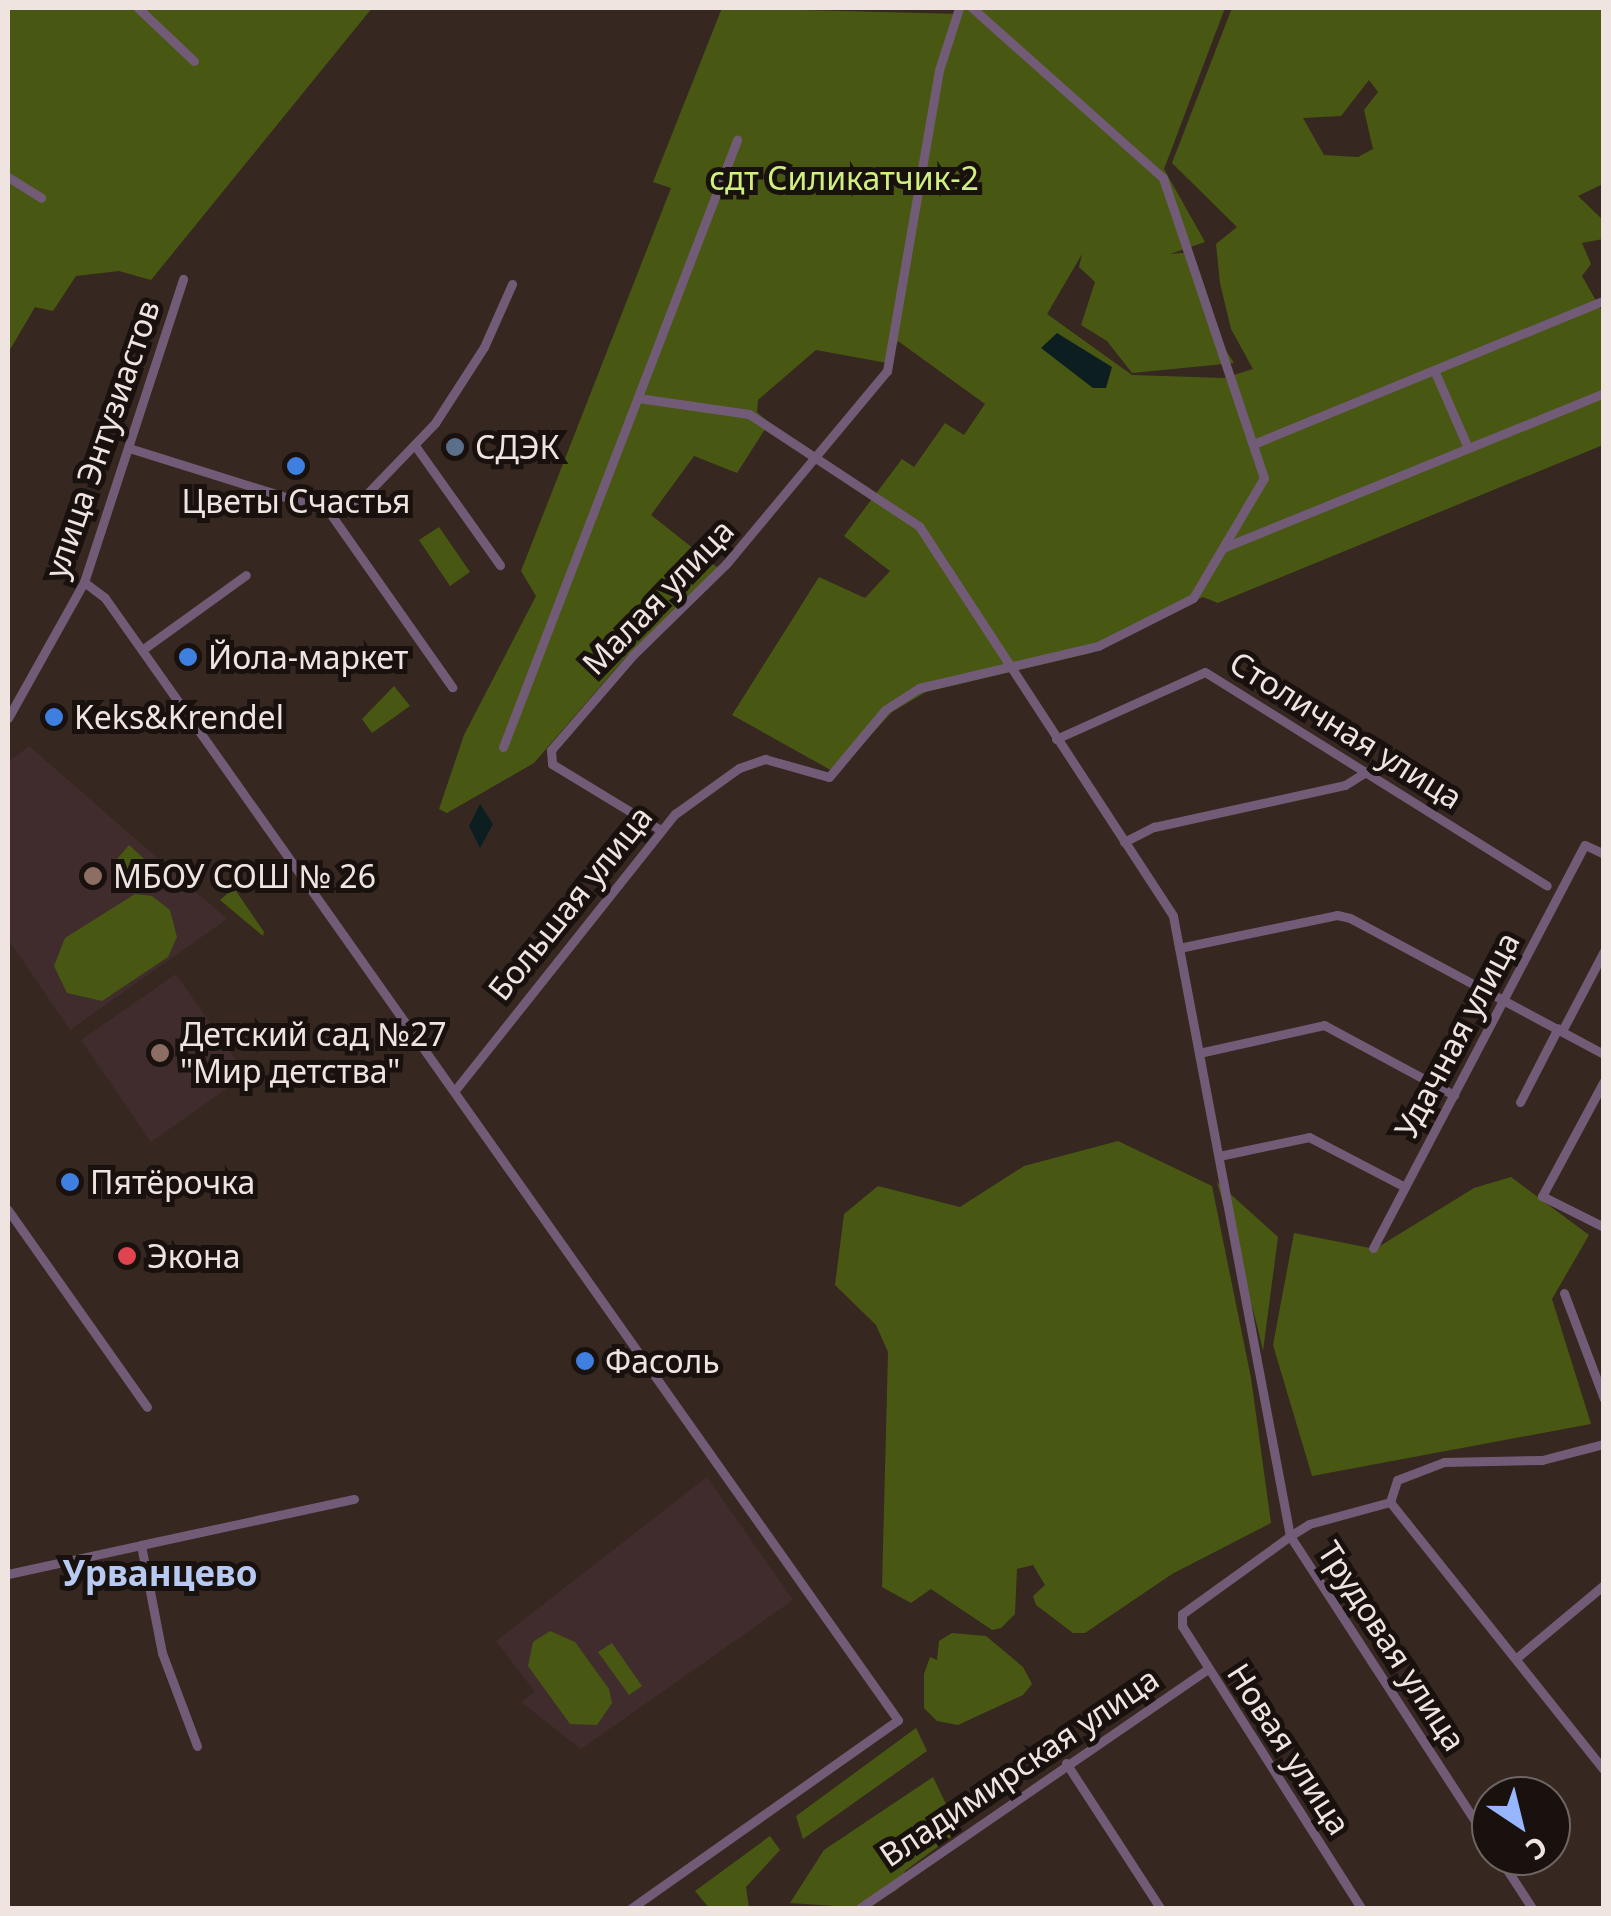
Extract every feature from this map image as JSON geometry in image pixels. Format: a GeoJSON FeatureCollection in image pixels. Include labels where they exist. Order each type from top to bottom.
{"type":"FeatureCollection","features":[{"type":"Feature","properties":{"kind":"street"},"geometry":{"type":"LineString","coordinates":[[138,8],[194,61]]}},
{"type":"Feature","properties":{"kind":"street","name":"Малая улица"},"geometry":{"type":"LineString","coordinates":[[659,829],[552,764],[551,750],[819,459],[888,371],[939,70],[959,8]]}},
{"type":"Feature","properties":{"kind":"street"},"geometry":{"type":"LineString","coordinates":[[972,8],[1163,178],[1256,443],[1264,478],[1193,598],[1098,646],[1008,665]]}},
{"type":"Feature","properties":{"kind":"street"},"geometry":{"type":"LineString","coordinates":[[503,747],[737,140]]}},
{"type":"Feature","properties":{"kind":"street"},"geometry":{"type":"LineString","coordinates":[[8,178],[42,198]]}},
{"type":"Feature","properties":{"kind":"street","name":"улица Энтузиастов"},"geometry":{"type":"LineString","coordinates":[[8,718],[84,582],[183,280]]}},
{"type":"Feature","properties":{"kind":"street"},"geometry":{"type":"LineString","coordinates":[[130,448],[328,509],[371,494],[416,447],[472,367],[512,284]]}},
{"type":"Feature","properties":{"kind":"street"},"geometry":{"type":"LineString","coordinates":[[1256,443],[1604,300]]}},
{"type":"Feature","properties":{"kind":"street"},"geometry":{"type":"LineString","coordinates":[[1434,370],[1468,448]]}},
{"type":"Feature","properties":{"kind":"street"},"geometry":{"type":"LineString","coordinates":[[1222,548],[1604,393]]}},
{"type":"Feature","properties":{"kind":"street"},"geometry":{"type":"LineString","coordinates":[[638,398],[750,414],[919,526],[1173,916],[1290,1536],[1309,1524],[1390,1502]]}},
{"type":"Feature","properties":{"kind":"street"},"geometry":{"type":"LineString","coordinates":[[416,447],[500,565]]}},
{"type":"Feature","properties":{"kind":"street"},"geometry":{"type":"LineString","coordinates":[[328,509],[452,687]]}},
{"type":"Feature","properties":{"kind":"street"},"geometry":{"type":"LineString","coordinates":[[142,650],[246,575]]}},
{"type":"Feature","properties":{"kind":"street"},"geometry":{"type":"LineString","coordinates":[[84,582],[98,588],[456,1089],[898,1720],[632,1908]]}},
{"type":"Feature","properties":{"kind":"street","name":"Большая улица"},"geometry":{"type":"LineString","coordinates":[[456,1089],[659,829],[749,763],[781,760],[828,778],[885,710],[919,688],[1008,665]]}},
{"type":"Feature","properties":{"kind":"street","name":"Столичная улица"},"geometry":{"type":"LineString","coordinates":[[1056,739],[1204,672],[1547,886]]}},
{"type":"Feature","properties":{"kind":"street"},"geometry":{"type":"LineString","coordinates":[[1124,842],[1154,827],[1345,785],[1367,771]]}},
{"type":"Feature","properties":{"kind":"street","name":"Удачная улица"},"geometry":{"type":"LineString","coordinates":[[1373,1248],[1586,845],[1604,854]]}},
{"type":"Feature","properties":{"kind":"street"},"geometry":{"type":"LineString","coordinates":[[1179,948],[1337,914],[1604,1054]]}},
{"type":"Feature","properties":{"kind":"street"},"geometry":{"type":"LineString","coordinates":[[1520,1102],[1604,951]]}},
{"type":"Feature","properties":{"kind":"street"},"geometry":{"type":"LineString","coordinates":[[1199,1052],[1324,1025],[1454,1094]]}},
{"type":"Feature","properties":{"kind":"street"},"geometry":{"type":"LineString","coordinates":[[1604,1080],[1542,1196],[1604,1228]]}},
{"type":"Feature","properties":{"kind":"street"},"geometry":{"type":"LineString","coordinates":[[1219,1156],[1309,1137],[1405,1187]]}},
{"type":"Feature","properties":{"kind":"street"},"geometry":{"type":"LineString","coordinates":[[8,1210],[147,1407]]}},
{"type":"Feature","properties":{"kind":"street"},"geometry":{"type":"LineString","coordinates":[[1564,1294],[1604,1399]]}},
{"type":"Feature","properties":{"kind":"street"},"geometry":{"type":"LineString","coordinates":[[1390,1502],[1398,1480],[1444,1462],[1542,1460],[1604,1444]]}},
{"type":"Feature","properties":{"kind":"street"},"geometry":{"type":"LineString","coordinates":[[8,1574],[354,1498]]}},
{"type":"Feature","properties":{"kind":"street"},"geometry":{"type":"LineString","coordinates":[[1390,1502],[1518,1656],[1604,1770]]}},
{"type":"Feature","properties":{"kind":"street","name":"Трудовая улица"},"geometry":{"type":"LineString","coordinates":[[1182,1614],[1290,1536],[1471,1814]]}},
{"type":"Feature","properties":{"kind":"street"},"geometry":{"type":"LineString","coordinates":[[141,1545],[162,1653],[197,1746]]}},
{"type":"Feature","properties":{"kind":"street"},"geometry":{"type":"LineString","coordinates":[[1518,1656],[1604,1585]]}},
{"type":"Feature","properties":{"kind":"street","name":"Новая улица"},"geometry":{"type":"LineString","coordinates":[[1182,1614],[1182,1626],[1361,1908]]}},
{"type":"Feature","properties":{"kind":"street","name":"Владимирская улица"},"geometry":{"type":"LineString","coordinates":[[860,1908],[1208,1668]]}},
{"type":"Feature","properties":{"kind":"street"},"geometry":{"type":"LineString","coordinates":[[1066,1763],[1160,1908]]}},
{"type":"Feature","properties":{"kind":"street"},"geometry":{"type":"LineString","coordinates":[[1511,1876],[1532,1908]]}},
{"type":"Feature","properties":{"kind":"shaded area"},"geometry":{"type":"Polygon","coordinates":[[[1057,333],[1112,367],[1106,388],[1093,388],[1041,348],[1057,333]]]}},
{"type":"Feature","properties":{"kind":"shaded area","name":"МБОУ СОШ № 26"},"geometry":{"type":"Polygon","coordinates":[[[29,746],[227,919],[70,1030],[8,939],[8,762],[29,746]]]}},
{"type":"Feature","properties":{"kind":"shaded area"},"geometry":{"type":"Polygon","coordinates":[[[480,804],[493,824],[480,848],[469,826],[480,804]]]}},
{"type":"Feature","properties":{"kind":"shaded area","name":"Детский сад №27 \"Мир детства\""},"geometry":{"type":"Polygon","coordinates":[[[176,974],[246,1075],[151,1142],[81,1040],[176,974]]]}},
{"type":"Feature","properties":{"kind":"shaded area"},"geometry":{"type":"Polygon","coordinates":[[[707,1477],[793,1600],[581,1749],[521,1702],[535,1692],[496,1641],[707,1477]]]}},
{"type":"Feature","properties":{"kind":"green space"},"geometry":{"type":"Polygon","coordinates":[[[8,8],[372,8],[151,280],[119,271],[76,276],[53,311],[35,307],[8,353],[8,8]]]}},
{"type":"Feature","properties":{"kind":"green space","name":"сдт Силикатчик-2"},"geometry":{"type":"Polygon","coordinates":[[[722,8],[962,14],[964,8],[1225,8],[1164,169],[1205,242],[1170,254],[1193,252],[1207,321],[1234,363],[1132,373],[1107,341],[1081,325],[1095,282],[1079,267],[1082,254],[1047,314],[1132,375],[1224,378],[1253,369],[1231,329],[1220,283],[1216,244],[1237,227],[1172,163],[1232,8],[1603,8],[1603,184],[1578,196],[1603,220],[1603,239],[1582,243],[1591,264],[1582,276],[1603,313],[1603,445],[1218,603],[1203,597],[1091,653],[926,692],[892,712],[836,773],[732,715],[819,577],[865,598],[890,571],[844,536],[902,459],[914,467],[945,423],[964,435],[985,404],[898,341],[887,363],[816,350],[758,400],[757,412],[769,423],[737,473],[694,456],[651,515],[718,568],[625,658],[534,763],[447,813],[439,809],[464,735],[536,596],[521,571],[671,188],[653,182],[722,8]],[[1369,80],[1341,116],[1303,118],[1324,155],[1358,157],[1373,149],[1364,110],[1378,92],[1369,80]]]}},
{"type":"Feature","properties":{"kind":"green space"},"geometry":{"type":"Polygon","coordinates":[[[439,527],[470,572],[450,586],[419,540],[439,527]]]}},
{"type":"Feature","properties":{"kind":"green space"},"geometry":{"type":"Polygon","coordinates":[[[394,686],[410,706],[372,733],[362,719],[394,686]]]}},
{"type":"Feature","properties":{"kind":"green space"},"geometry":{"type":"Polygon","coordinates":[[[129,845],[154,868],[142,882],[117,859],[129,845]]]}},
{"type":"Feature","properties":{"kind":"green space"},"geometry":{"type":"Polygon","coordinates":[[[234,888],[264,932],[263,936],[220,900],[234,888]]]}},
{"type":"Feature","properties":{"kind":"green space"},"geometry":{"type":"Polygon","coordinates":[[[135,894],[152,896],[170,910],[177,937],[168,957],[102,1001],[67,993],[54,966],[65,938],[135,894]]]}},
{"type":"Feature","properties":{"kind":"green space"},"geometry":{"type":"Polygon","coordinates":[[[1118,1141],[1212,1186],[1251,1378],[1271,1523],[1172,1574],[1085,1633],[1073,1633],[1036,1605],[1033,1596],[1045,1585],[1033,1565],[1017,1569],[1015,1614],[1001,1628],[992,1630],[931,1589],[911,1603],[882,1587],[888,1352],[876,1325],[835,1285],[844,1214],[878,1186],[960,1207],[1024,1166],[1118,1141]]]}},
{"type":"Feature","properties":{"kind":"green space"},"geometry":{"type":"Polygon","coordinates":[[[1511,1177],[1589,1235],[1552,1299],[1591,1424],[1312,1476],[1273,1345],[1294,1233],[1375,1249],[1474,1188],[1511,1177]]]}},
{"type":"Feature","properties":{"kind":"green space"},"geometry":{"type":"Polygon","coordinates":[[[1217,1182],[1278,1237],[1263,1351],[1257,1325],[1217,1182]]]}},
{"type":"Feature","properties":{"kind":"green space"},"geometry":{"type":"Polygon","coordinates":[[[550,1631],[575,1642],[609,1689],[612,1703],[597,1725],[570,1724],[528,1666],[533,1642],[550,1631]]]}},
{"type":"Feature","properties":{"kind":"green space"},"geometry":{"type":"Polygon","coordinates":[[[952,1633],[986,1636],[1023,1667],[1032,1684],[1023,1695],[958,1725],[937,1721],[924,1708],[924,1674],[930,1657],[937,1660],[939,1641],[952,1633]]]}},
{"type":"Feature","properties":{"kind":"green space"},"geometry":{"type":"Polygon","coordinates":[[[612,1643],[642,1686],[629,1695],[598,1652],[612,1643]]]}},
{"type":"Feature","properties":{"kind":"green space"},"geometry":{"type":"Polygon","coordinates":[[[916,1728],[927,1751],[803,1839],[796,1816],[916,1728]]]}},
{"type":"Feature","properties":{"kind":"green space"},"geometry":{"type":"Polygon","coordinates":[[[933,1777],[959,1831],[905,1871],[898,1889],[866,1908],[790,1903],[824,1850],[933,1777]]]}},
{"type":"Feature","properties":{"kind":"green space"},"geometry":{"type":"Polygon","coordinates":[[[770,1836],[780,1850],[746,1887],[749,1908],[709,1908],[695,1891],[770,1836]]]}},
{"type":"Feature","properties":{"kind":"place","name":"СДЭК"},"geometry":{"type":"Point","coordinates":[455,447]}},
{"type":"Feature","properties":{"kind":"place","name":"Цветы Счастья"},"geometry":{"type":"Point","coordinates":[296,466]}},
{"type":"Feature","properties":{"kind":"place","name":"Йола-маркет"},"geometry":{"type":"Point","coordinates":[188,657]}},
{"type":"Feature","properties":{"kind":"place","name":"Keks&Krendel"},"geometry":{"type":"Point","coordinates":[54,717]}},
{"type":"Feature","properties":{"kind":"place","name":"МБОУ СОШ № 26"},"geometry":{"type":"Point","coordinates":[93,876]}},
{"type":"Feature","properties":{"kind":"place","name":"Детский сад №27 \"Мир детства\""},"geometry":{"type":"Point","coordinates":[160,1053]}},
{"type":"Feature","properties":{"kind":"place","name":"Пятёрочка"},"geometry":{"type":"Point","coordinates":[70,1182]}},
{"type":"Feature","properties":{"kind":"place","name":"Экона"},"geometry":{"type":"Point","coordinates":[127,1256]}},
{"type":"Feature","properties":{"kind":"place","name":"Фасоль"},"geometry":{"type":"Point","coordinates":[585,1361]}},
{"type":"Feature","properties":{"kind":"district","name":"Урванцево"},"geometry":{"type":"Point","coordinates":[160,1573]}}]}
